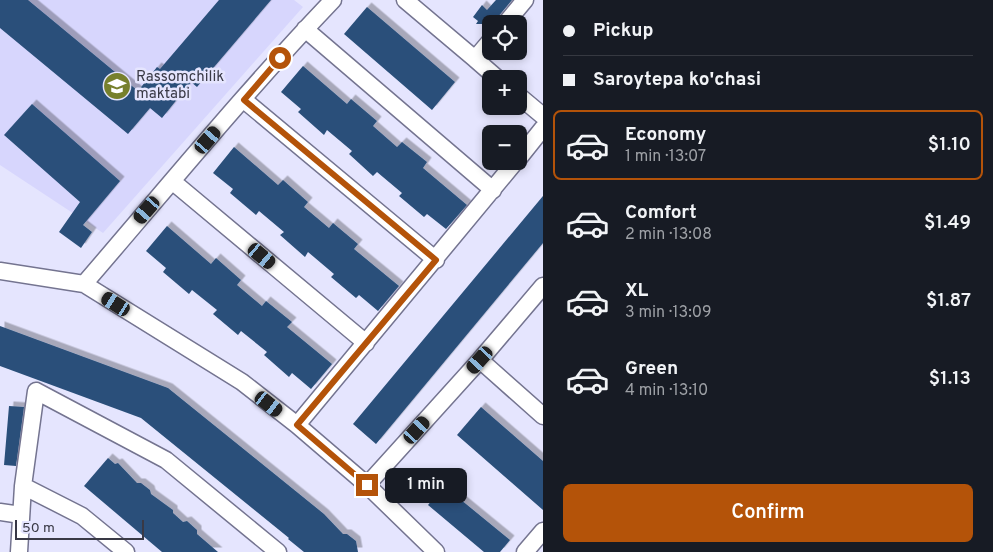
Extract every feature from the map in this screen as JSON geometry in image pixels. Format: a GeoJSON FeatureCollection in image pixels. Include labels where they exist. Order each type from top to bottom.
{"type":"FeatureCollection","features":[{"type":"Feature","properties":{"kind":"lane"},"geometry":{"type":"LineString","coordinates":[[84,284],[332,0]]}},
{"type":"Feature","properties":{"kind":"lane"},"geometry":{"type":"LineString","coordinates":[[405,0],[488,70]]}},
{"type":"Feature","properties":{"kind":"lane"},"geometry":{"type":"LineString","coordinates":[[512,15],[525,0]]}},
{"type":"Feature","properties":{"kind":"lane"},"geometry":{"type":"LineString","coordinates":[[305,29],[493,190]]}},
{"type":"Feature","properties":{"kind":"lane"},"geometry":{"type":"LineString","coordinates":[[475,59],[482,51]]}},
{"type":"Feature","properties":{"kind":"lane"},"geometry":{"type":"LineString","coordinates":[[244,100],[436,260]]}},
{"type":"Feature","properties":{"kind":"lane"},"geometry":{"type":"LineString","coordinates":[[527,103],[543,116]]}},
{"type":"Feature","properties":{"kind":"lane"},"geometry":{"type":"LineString","coordinates":[[527,148],[543,128]]}},
{"type":"Feature","properties":{"kind":"lane"},"geometry":{"type":"LineString","coordinates":[[297,425],[509,170]]}},
{"type":"Feature","properties":{"kind":"lane"},"geometry":{"type":"LineString","coordinates":[[172,181],[366,343]]}},
{"type":"Feature","properties":{"kind":"lane"},"geometry":{"type":"LineString","coordinates":[[0,271],[84,284],[242,382],[297,425],[367,485],[436,552]]}},
{"type":"Feature","properties":{"kind":"lane"},"geometry":{"type":"LineString","coordinates":[[367,485],[480,360],[543,286]]}},
{"type":"Feature","properties":{"kind":"lane"},"geometry":{"type":"LineString","coordinates":[[480,360],[543,416]]}},
{"type":"Feature","properties":{"kind":"lane"},"geometry":{"type":"LineString","coordinates":[[19,552],[23,486],[36,391],[166,460],[278,552]]}},
{"type":"Feature","properties":{"kind":"lane"},"geometry":{"type":"LineString","coordinates":[[23,486],[82,516],[126,552]]}},
{"type":"Feature","properties":{"kind":"lane"},"geometry":{"type":"LineString","coordinates":[[0,512],[22,515]]}},
{"type":"Feature","properties":{"kind":"lane"},"geometry":{"type":"LineString","coordinates":[[525,552],[543,531]]}},
{"type":"Feature","properties":{"kind":"shaded area","name":"Rassomchilik maktabi"},"geometry":{"type":"Polygon","coordinates":[[[0,0],[294,0],[303,7],[103,233],[0,165],[0,0]]]}},
{"type":"Feature","properties":{"kind":"building"},"geometry":{"type":"Polygon","coordinates":[[[0,0],[28,0],[138,91],[157,67],[160,69],[219,0],[271,0],[197,87],[191,82],[162,118],[150,108],[128,134],[0,28],[0,0]]]}},
{"type":"Feature","properties":{"kind":"building"},"geometry":{"type":"Polygon","coordinates":[[[496,0],[512,0],[500,15],[482,15],[482,24],[476,24],[478,21],[473,17],[482,5],[487,10],[496,0]]]}},
{"type":"Feature","properties":{"kind":"building"},"geometry":{"type":"Polygon","coordinates":[[[367,7],[455,82],[432,110],[344,34],[367,7]]]}},
{"type":"Feature","properties":{"kind":"building"},"geometry":{"type":"Polygon","coordinates":[[[303,66],[347,104],[351,99],[377,121],[373,126],[397,147],[402,142],[427,162],[423,168],[467,205],[446,229],[427,214],[424,217],[399,196],[402,193],[377,172],[373,176],[349,154],[352,151],[327,130],[324,135],[298,112],[301,109],[281,92],[303,66]]]}},
{"type":"Feature","properties":{"kind":"building"},"geometry":{"type":"Polygon","coordinates":[[[32,104],[120,181],[83,225],[92,232],[81,248],[59,232],[80,202],[4,135],[32,104]]]}},
{"type":"Feature","properties":{"kind":"building"},"geometry":{"type":"Polygon","coordinates":[[[234,147],[278,185],[283,180],[308,202],[304,207],[329,228],[333,223],[358,244],[354,249],[399,286],[378,311],[359,295],[356,298],[331,277],[334,274],[308,252],[305,257],[280,235],[284,232],[259,211],[256,215],[230,193],[233,189],[213,173],[234,147]]]}},
{"type":"Feature","properties":{"kind":"building"},"geometry":{"type":"Polygon","coordinates":[[[543,196],[543,243],[376,444],[353,424],[543,196]]]}},
{"type":"Feature","properties":{"kind":"building"},"geometry":{"type":"Polygon","coordinates":[[[167,226],[211,264],[216,258],[241,280],[237,285],[262,306],[266,301],[292,322],[287,327],[332,364],[311,389],[292,373],[289,377],[264,355],[267,352],[241,331],[238,335],[213,314],[217,310],[192,290],[189,294],[163,272],[166,268],[146,251],[167,226]]]}},
{"type":"Feature","properties":{"kind":"building"},"geometry":{"type":"Polygon","coordinates":[[[0,326],[168,388],[324,514],[343,534],[347,534],[356,541],[358,552],[304,552],[141,418],[0,366],[0,326]]]}},
{"type":"Feature","properties":{"kind":"building"},"geometry":{"type":"Polygon","coordinates":[[[9,406],[24,407],[16,466],[4,465],[9,406]]]}},
{"type":"Feature","properties":{"kind":"building"},"geometry":{"type":"Polygon","coordinates":[[[481,407],[543,461],[543,510],[457,435],[481,407]]]}},
{"type":"Feature","properties":{"kind":"building"},"geometry":{"type":"Polygon","coordinates":[[[108,458],[115,464],[118,463],[137,483],[141,483],[150,490],[151,494],[173,510],[173,513],[183,522],[187,521],[197,530],[197,534],[218,552],[162,552],[84,486],[108,458]]]}},
{"type":"Feature","properties":{"kind":"building"},"geometry":{"type":"Polygon","coordinates":[[[444,486],[510,540],[500,552],[484,552],[428,505],[444,486]]]}},
{"type":"Feature","properties":{"kind":"place","name":"Rassomchilik maktabi"},"geometry":{"type":"Point","coordinates":[117,86]}},
{"type":"Feature","properties":{"kind":"route"},"geometry":{"type":"LineString","coordinates":[[280,58],[244,100],[436,260],[297,425],[367,485]]}}]}
